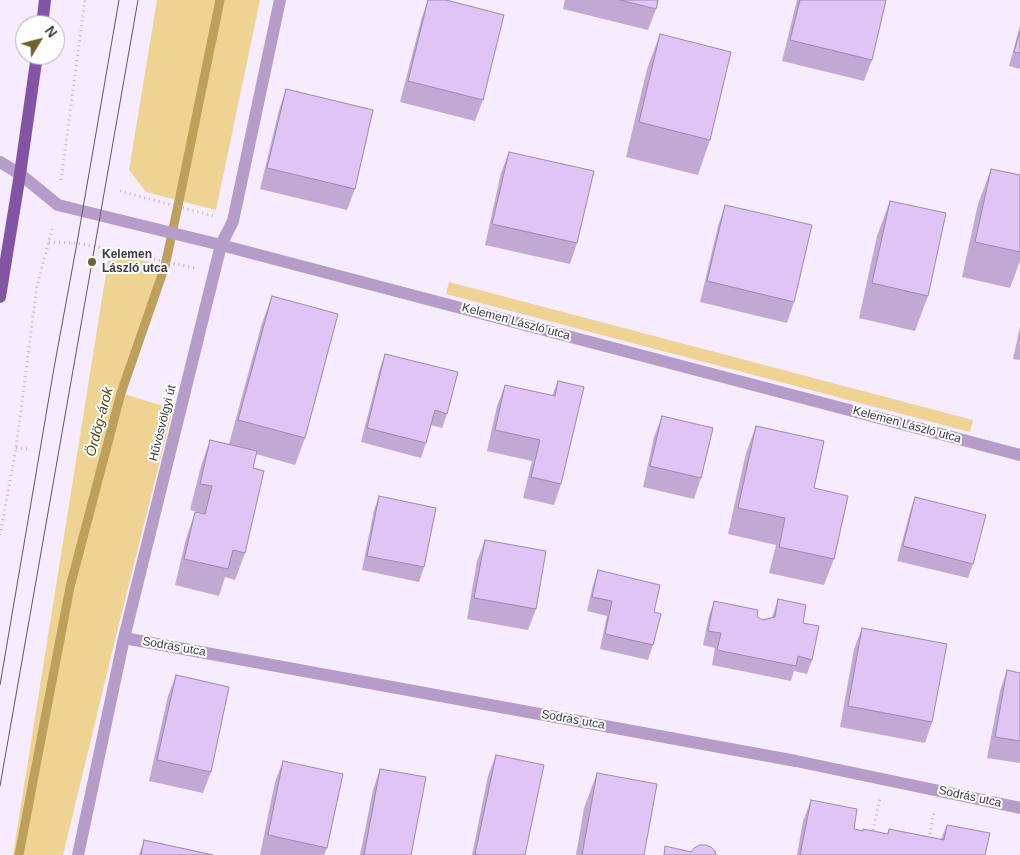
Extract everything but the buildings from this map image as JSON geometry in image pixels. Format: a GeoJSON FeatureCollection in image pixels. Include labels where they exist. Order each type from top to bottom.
{"type":"FeatureCollection","features":[{"type":"Feature","properties":{"kind":"main road"},"geometry":{"type":"LineString","coordinates":[[44,15],[46,0]]}},
{"type":"Feature","properties":{"kind":"main road"},"geometry":{"type":"LineString","coordinates":[[0,297],[36,65]]}},
{"type":"Feature","properties":{"kind":"street","name":"Hűvösvölgyi út"},"geometry":{"type":"LineString","coordinates":[[78,855],[124,638],[222,245],[233,221],[280,0]]}},
{"type":"Feature","properties":{"kind":"street","name":"Kelemen László utca"},"geometry":{"type":"LineString","coordinates":[[0,162],[20,174],[58,205],[222,245],[1020,455]]}},
{"type":"Feature","properties":{"kind":"street","name":"Sodrás utca"},"geometry":{"type":"LineString","coordinates":[[124,638],[796,761],[1020,808]]}},
{"type":"Feature","properties":{"kind":"path"},"geometry":{"type":"LineString","coordinates":[[0,535],[16,448],[37,286],[58,205],[85,0]]}},
{"type":"Feature","properties":{"kind":"path"},"geometry":{"type":"LineString","coordinates":[[120,191],[233,221]]}},
{"type":"Feature","properties":{"kind":"path"},"geometry":{"type":"LineString","coordinates":[[49,242],[78,243],[103,248]]}},
{"type":"Feature","properties":{"kind":"path"},"geometry":{"type":"LineString","coordinates":[[110,250],[202,269],[214,277]]}},
{"type":"Feature","properties":{"kind":"path"},"geometry":{"type":"LineString","coordinates":[[16,448],[28,449]]}},
{"type":"Feature","properties":{"kind":"path"},"geometry":{"type":"LineString","coordinates":[[871,842],[884,779]]}},
{"type":"Feature","properties":{"kind":"path"},"geometry":{"type":"LineString","coordinates":[[928,847],[938,790]]}},
{"type":"Feature","properties":{"kind":"shaded area"},"geometry":{"type":"Polygon","coordinates":[[[157,0],[260,0],[216,210],[146,192],[129,170],[157,0]]]}},
{"type":"Feature","properties":{"kind":"shaded area"},"geometry":{"type":"Polygon","coordinates":[[[133,258],[165,266],[121,393],[173,409],[63,855],[13,855],[108,261],[133,258]]]}},
{"type":"Feature","properties":{"kind":"shaded area"},"geometry":{"type":"Polygon","coordinates":[[[449,282],[973,420],[970,432],[446,294],[449,282]]]}},
{"type":"Feature","properties":{"kind":"waterway","name":"Ördög-árok"},"geometry":{"type":"LineString","coordinates":[[19,855],[70,587],[121,393],[165,266],[220,0]]}},
{"type":"Feature","properties":{"kind":"tram line"},"geometry":{"type":"LineString","coordinates":[[0,685],[119,0]]}},
{"type":"Feature","properties":{"kind":"tram line"},"geometry":{"type":"LineString","coordinates":[[0,786],[138,0]]}},
{"type":"Feature","properties":{"kind":"place","name":"Kelemen László utca"},"geometry":{"type":"Point","coordinates":[92,262]}}]}
